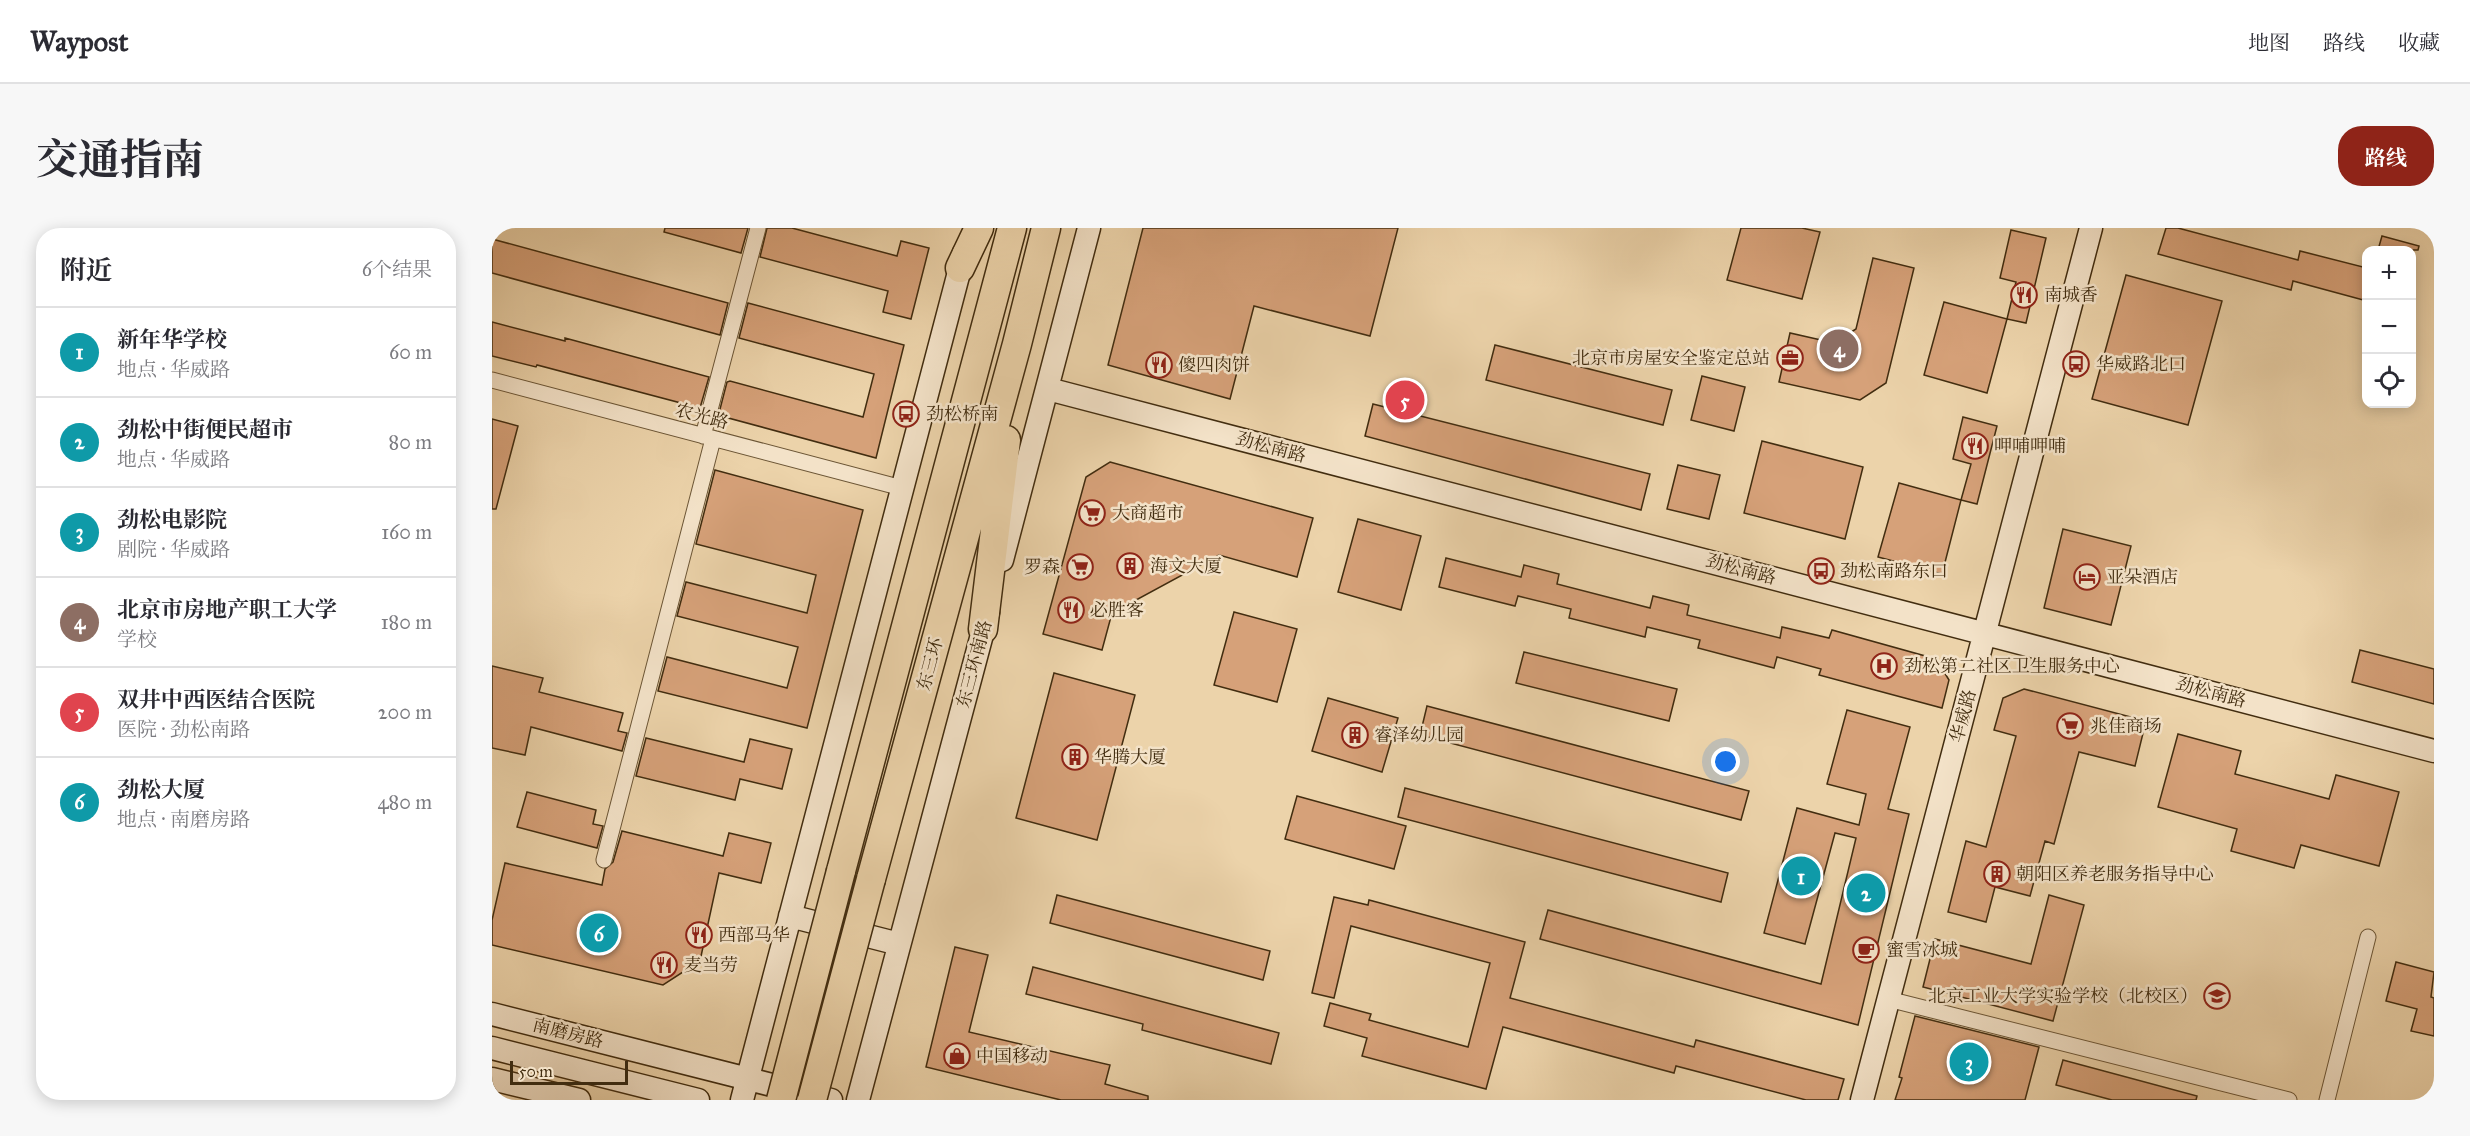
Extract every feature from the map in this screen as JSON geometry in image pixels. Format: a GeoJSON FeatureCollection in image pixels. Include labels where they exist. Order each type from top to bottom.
{"type":"FeatureCollection","features":[{"type":"Feature","properties":{"kind":"highway"},"geometry":{"type":"LineString","coordinates":[[960,267],[979,228]]}},
{"type":"Feature","properties":{"kind":"highway","name":"东三环"},"geometry":{"type":"LineString","coordinates":[[781,1100],[1012,228]]}},
{"type":"Feature","properties":{"kind":"highway","name":"东三环"},"geometry":{"type":"LineString","coordinates":[[812,1100],[1017,344],[1046,228]]}},
{"type":"Feature","properties":{"kind":"highway"},"geometry":{"type":"LineString","coordinates":[[983,629],[1017,344]]}},
{"type":"Feature","properties":{"kind":"street"},"geometry":{"type":"LineString","coordinates":[[604,860],[758,228]]}},
{"type":"Feature","properties":{"kind":"street"},"geometry":{"type":"LineString","coordinates":[[745,1089],[970,228]]}},
{"type":"Feature","properties":{"kind":"street","name":"东三环南路"},"geometry":{"type":"LineString","coordinates":[[858,1100],[1089,228]]}},
{"type":"Feature","properties":{"kind":"street","name":"华威路"},"geometry":{"type":"LineString","coordinates":[[1862,1100],[2091,228]]}},
{"type":"Feature","properties":{"kind":"street","name":"农光路"},"geometry":{"type":"LineString","coordinates":[[492,380],[902,488]]}},
{"type":"Feature","properties":{"kind":"street","name":"劲松南路"},"geometry":{"type":"LineString","coordinates":[[1048,389],[2434,751]]}},
{"type":"Feature","properties":{"kind":"street"},"geometry":{"type":"LineString","coordinates":[[790,916],[899,944]]}},
{"type":"Feature","properties":{"kind":"street"},"geometry":{"type":"LineString","coordinates":[[2327,1100],[2368,937]]}},
{"type":"Feature","properties":{"kind":"street"},"geometry":{"type":"LineString","coordinates":[[1888,999],[2289,1100]]}},
{"type":"Feature","properties":{"kind":"street","name":"南磨房路"},"geometry":{"type":"LineString","coordinates":[[492,1014],[745,1089],[831,1100]]}},
{"type":"Feature","properties":{"kind":"street","name":"南磨房路"},"geometry":{"type":"LineString","coordinates":[[492,1048],[698,1100]]}},
{"type":"Feature","properties":{"kind":"street"},"geometry":{"type":"LineString","coordinates":[[492,1079],[579,1100]]}},
{"type":"Feature","properties":{"kind":"building"},"geometry":{"type":"Polygon","coordinates":[[[665,228],[748,228],[741,253],[664,232],[665,228]]]}},
{"type":"Feature","properties":{"kind":"building"},"geometry":{"type":"Polygon","coordinates":[[[767,228],[792,228],[897,256],[901,241],[929,248],[911,319],[883,312],[888,291],[760,257],[767,228]]]}},
{"type":"Feature","properties":{"kind":"building"},"geometry":{"type":"Polygon","coordinates":[[[1143,228],[1398,228],[1370,336],[1254,306],[1230,399],[1108,365],[1143,228]]]}},
{"type":"Feature","properties":{"kind":"building"},"geometry":{"type":"Polygon","coordinates":[[[1741,228],[1802,228],[1820,232],[1802,299],[1727,280],[1741,228]]]}},
{"type":"Feature","properties":{"kind":"building"},"geometry":{"type":"Polygon","coordinates":[[[2166,228],[2178,228],[2298,260],[2300,251],[2362,267],[2362,300],[2293,281],[2291,290],[2158,254],[2166,228]]]}},
{"type":"Feature","properties":{"kind":"building"},"geometry":{"type":"Polygon","coordinates":[[[2011,230],[2046,238],[2026,323],[2007,319],[2016,282],[2000,278],[2011,230]]]}},
{"type":"Feature","properties":{"kind":"building"},"geometry":{"type":"Polygon","coordinates":[[[2382,236],[2419,246],[2416,250],[2416,246],[2379,246],[2382,236]]]}},
{"type":"Feature","properties":{"kind":"building"},"geometry":{"type":"Polygon","coordinates":[[[492,239],[728,303],[720,335],[492,273],[492,239]]]}},
{"type":"Feature","properties":{"kind":"building"},"geometry":{"type":"Polygon","coordinates":[[[1873,258],[1914,268],[1886,383],[1860,400],[1779,382],[1790,333],[1834,343],[1856,329],[1873,258]]]}},
{"type":"Feature","properties":{"kind":"building"},"geometry":{"type":"Polygon","coordinates":[[[2126,275],[2222,301],[2188,425],[2092,399],[2126,275]]]}},
{"type":"Feature","properties":{"kind":"building"},"geometry":{"type":"Polygon","coordinates":[[[1944,302],[2007,319],[1987,393],[1924,375],[1944,302]]]}},
{"type":"Feature","properties":{"kind":"building"},"geometry":{"type":"Polygon","coordinates":[[[748,303],[904,345],[876,458],[721,416],[719,413],[727,382],[730,381],[863,417],[874,374],[739,338],[748,303]]]}},
{"type":"Feature","properties":{"kind":"building"},"geometry":{"type":"Polygon","coordinates":[[[492,322],[565,341],[565,338],[709,377],[700,408],[537,365],[536,367],[492,356],[492,322]]]}},
{"type":"Feature","properties":{"kind":"building"},"geometry":{"type":"Polygon","coordinates":[[[1495,345],[1672,390],[1663,425],[1486,380],[1495,345]]]}},
{"type":"Feature","properties":{"kind":"building"},"geometry":{"type":"Polygon","coordinates":[[[1702,376],[1745,387],[1734,431],[1691,420],[1702,376]]]}},
{"type":"Feature","properties":{"kind":"building"},"geometry":{"type":"Polygon","coordinates":[[[1373,404],[1650,474],[1641,510],[1365,436],[1373,404]]]}},
{"type":"Feature","properties":{"kind":"building"},"geometry":{"type":"Polygon","coordinates":[[[1963,417],[1997,426],[1977,504],[1961,500],[1971,464],[1953,459],[1963,417]]]}},
{"type":"Feature","properties":{"kind":"building"},"geometry":{"type":"Polygon","coordinates":[[[492,419],[518,426],[496,509],[492,509],[492,419]]]}},
{"type":"Feature","properties":{"kind":"building"},"geometry":{"type":"Polygon","coordinates":[[[1762,441],[1863,467],[1845,539],[1744,513],[1762,441]]]}},
{"type":"Feature","properties":{"kind":"building","name":"海文大厦"},"geometry":{"type":"Polygon","coordinates":[[[1110,462],[1313,518],[1297,577],[1219,555],[1112,613],[1102,650],[1043,634],[1086,477],[1110,462]]]}},
{"type":"Feature","properties":{"kind":"building"},"geometry":{"type":"Polygon","coordinates":[[[1678,465],[1720,475],[1709,519],[1667,509],[1678,465]]]}},
{"type":"Feature","properties":{"kind":"building"},"geometry":{"type":"Polygon","coordinates":[[[715,470],[863,510],[807,728],[658,691],[667,657],[787,688],[798,647],[677,616],[686,582],[807,613],[816,575],[696,544],[715,470]]]}},
{"type":"Feature","properties":{"kind":"building"},"geometry":{"type":"Polygon","coordinates":[[[1899,483],[1961,500],[1942,574],[1878,557],[1899,483]]]}},
{"type":"Feature","properties":{"kind":"building"},"geometry":{"type":"Polygon","coordinates":[[[1358,519],[1421,536],[1401,610],[1338,592],[1358,519]]]}},
{"type":"Feature","properties":{"kind":"building","name":"亚朵酒店"},"geometry":{"type":"Polygon","coordinates":[[[2063,529],[2131,546],[2111,625],[2044,608],[2063,529]]]}},
{"type":"Feature","properties":{"kind":"building"},"geometry":{"type":"Polygon","coordinates":[[[1446,558],[1521,577],[1524,565],[1559,574],[1557,584],[1650,608],[1653,596],[1689,605],[1687,615],[1780,638],[1782,627],[1829,638],[1832,630],[1936,659],[1949,680],[1942,708],[1819,675],[1821,669],[1777,657],[1774,668],[1698,648],[1700,640],[1647,627],[1645,637],[1569,618],[1571,609],[1518,596],[1515,606],[1439,587],[1446,558]]]}},
{"type":"Feature","properties":{"kind":"building"},"geometry":{"type":"Polygon","coordinates":[[[1234,612],[1297,629],[1277,702],[1214,685],[1234,612]]]}},
{"type":"Feature","properties":{"kind":"building"},"geometry":{"type":"Polygon","coordinates":[[[2360,650],[2434,669],[2434,704],[2352,682],[2360,650]]]}},
{"type":"Feature","properties":{"kind":"building"},"geometry":{"type":"Polygon","coordinates":[[[1524,652],[1677,689],[1669,721],[1516,683],[1524,652]]]}},
{"type":"Feature","properties":{"kind":"building"},"geometry":{"type":"Polygon","coordinates":[[[492,666],[543,678],[539,692],[623,713],[618,731],[627,733],[622,751],[531,727],[525,755],[492,748],[492,666]]]}},
{"type":"Feature","properties":{"kind":"building","name":"华腾大厦"},"geometry":{"type":"Polygon","coordinates":[[[1054,673],[1135,695],[1097,840],[1016,818],[1054,673]]]}},
{"type":"Feature","properties":{"kind":"building"},"geometry":{"type":"Polygon","coordinates":[[[2024,689],[2146,721],[2135,766],[2079,752],[2054,844],[2045,841],[2030,896],[1995,887],[1986,922],[1948,912],[1966,841],[1986,847],[2016,736],[1994,730],[2003,698],[2024,689]]]}},
{"type":"Feature","properties":{"kind":"building","name":"睿泽幼儿园"},"geometry":{"type":"Polygon","coordinates":[[[1328,698],[1398,718],[1382,772],[1312,751],[1328,698]]]}},
{"type":"Feature","properties":{"kind":"building"},"geometry":{"type":"Polygon","coordinates":[[[1427,706],[1749,791],[1741,820],[1420,735],[1427,706]]]}},
{"type":"Feature","properties":{"kind":"building"},"geometry":{"type":"Polygon","coordinates":[[[1847,710],[1910,727],[1888,809],[1909,814],[1858,1025],[1540,939],[1548,910],[1821,984],[1856,838],[1835,833],[1805,944],[1764,933],[1797,808],[1859,825],[1866,794],[1827,784],[1847,710]]]}},
{"type":"Feature","properties":{"kind":"building"},"geometry":{"type":"Polygon","coordinates":[[[2178,734],[2241,751],[2235,774],[2329,799],[2336,775],[2399,792],[2379,866],[2301,845],[2294,868],[2231,851],[2237,829],[2158,807],[2178,734]]]}},
{"type":"Feature","properties":{"kind":"building"},"geometry":{"type":"Polygon","coordinates":[[[646,738],[744,762],[750,739],[792,749],[782,789],[740,779],[735,800],[636,776],[646,738]]]}},
{"type":"Feature","properties":{"kind":"building"},"geometry":{"type":"Polygon","coordinates":[[[1405,788],[1728,873],[1721,902],[1398,817],[1405,788]]]}},
{"type":"Feature","properties":{"kind":"building"},"geometry":{"type":"Polygon","coordinates":[[[527,792],[596,810],[593,824],[603,826],[597,848],[517,827],[527,792]]]}},
{"type":"Feature","properties":{"kind":"building"},"geometry":{"type":"Polygon","coordinates":[[[1297,796],[1406,826],[1394,869],[1285,839],[1297,796]]]}},
{"type":"Feature","properties":{"kind":"building"},"geometry":{"type":"Polygon","coordinates":[[[622,831],[723,856],[729,833],[771,843],[761,883],[719,873],[700,961],[663,985],[492,945],[492,920],[505,863],[602,885],[605,869],[613,862],[622,831]]]}},
{"type":"Feature","properties":{"kind":"building"},"geometry":{"type":"Polygon","coordinates":[[[1057,895],[1270,951],[1263,980],[1050,923],[1057,895]]]}},
{"type":"Feature","properties":{"kind":"building"},"geometry":{"type":"Polygon","coordinates":[[[2049,895],[2084,905],[2053,1021],[1923,987],[1935,939],[2031,964],[2049,895]]]}},
{"type":"Feature","properties":{"kind":"building"},"geometry":{"type":"Polygon","coordinates":[[[1334,897],[1368,905],[1369,900],[1525,942],[1510,998],[1694,1047],[1696,1040],[1844,1079],[1838,1100],[1806,1100],[1676,1066],[1674,1073],[1503,1027],[1486,1089],[1362,1056],[1367,1038],[1324,1026],[1330,1003],[1371,1014],[1369,1020],[1468,1047],[1490,963],[1351,926],[1334,998],[1312,993],[1334,897]]]}},
{"type":"Feature","properties":{"kind":"building"},"geometry":{"type":"Polygon","coordinates":[[[955,947],[988,955],[969,1032],[1110,1065],[1105,1084],[1148,1096],[1148,1100],[1061,1100],[926,1067],[955,947]]]}},
{"type":"Feature","properties":{"kind":"building"},"geometry":{"type":"Polygon","coordinates":[[[2396,962],[2434,972],[2431,997],[2434,998],[2434,1036],[2411,1031],[2417,1009],[2386,1001],[2396,962]]]}},
{"type":"Feature","properties":{"kind":"building"},"geometry":{"type":"Polygon","coordinates":[[[1033,967],[1279,1033],[1271,1064],[1142,1030],[1143,1024],[1026,994],[1033,967]]]}},
{"type":"Feature","properties":{"kind":"building"},"geometry":{"type":"Polygon","coordinates":[[[1915,1016],[2039,1047],[2025,1100],[1895,1100],[1915,1016]]]}},
{"type":"Feature","properties":{"kind":"building"},"geometry":{"type":"Polygon","coordinates":[[[2063,1060],[2197,1096],[2196,1100],[2112,1100],[2056,1085],[2063,1060]]]}},
{"type":"Feature","properties":{"kind":"place","name":"南城香"},"geometry":{"type":"Point","coordinates":[2024,295]}},
{"type":"Feature","properties":{"kind":"place","name":"北京市房地产职工大学"},"geometry":{"type":"Point","coordinates":[1839,349]}},
{"type":"Feature","properties":{"kind":"place","name":"北京市房屋安全鉴定总站"},"geometry":{"type":"Point","coordinates":[1790,358]}},
{"type":"Feature","properties":{"kind":"place","name":"华威路北口"},"geometry":{"type":"Point","coordinates":[2076,364]}},
{"type":"Feature","properties":{"kind":"place","name":"傻四肉饼"},"geometry":{"type":"Point","coordinates":[1159,365]}},
{"type":"Feature","properties":{"kind":"place","name":"双井中西医结合医院"},"geometry":{"type":"Point","coordinates":[1405,400]}},
{"type":"Feature","properties":{"kind":"place","name":"劲松桥南"},"geometry":{"type":"Point","coordinates":[906,414]}},
{"type":"Feature","properties":{"kind":"place","name":"呷哺呷哺"},"geometry":{"type":"Point","coordinates":[1975,446]}},
{"type":"Feature","properties":{"kind":"place","name":"大商超市"},"geometry":{"type":"Point","coordinates":[1092,513]}},
{"type":"Feature","properties":{"kind":"place","name":"海文大厦"},"geometry":{"type":"Point","coordinates":[1130,566]}},
{"type":"Feature","properties":{"kind":"place","name":"罗森"},"geometry":{"type":"Point","coordinates":[1080,567]}},
{"type":"Feature","properties":{"kind":"place","name":"劲松南路东口"},"geometry":{"type":"Point","coordinates":[1821,571]}},
{"type":"Feature","properties":{"kind":"place","name":"亚朵酒店"},"geometry":{"type":"Point","coordinates":[2087,577]}},
{"type":"Feature","properties":{"kind":"place","name":"必胜客"},"geometry":{"type":"Point","coordinates":[1071,610]}},
{"type":"Feature","properties":{"kind":"place","name":"劲松第二社区卫生服务中心"},"geometry":{"type":"Point","coordinates":[1884,666]}},
{"type":"Feature","properties":{"kind":"place","name":"兆佳商场"},"geometry":{"type":"Point","coordinates":[2070,726]}},
{"type":"Feature","properties":{"kind":"place","name":"睿泽幼儿园"},"geometry":{"type":"Point","coordinates":[1355,735]}},
{"type":"Feature","properties":{"kind":"place","name":"华腾大厦"},"geometry":{"type":"Point","coordinates":[1075,757]}},
{"type":"Feature","properties":{"kind":"place","name":"朝阳区养老服务指导中心"},"geometry":{"type":"Point","coordinates":[1997,874]}},
{"type":"Feature","properties":{"kind":"place","name":"新年华学校"},"geometry":{"type":"Point","coordinates":[1801,876]}},
{"type":"Feature","properties":{"kind":"place","name":"劲松中街便民超市"},"geometry":{"type":"Point","coordinates":[1866,893]}},
{"type":"Feature","properties":{"kind":"place","name":"劲松大厦"},"geometry":{"type":"Point","coordinates":[599,933]}},
{"type":"Feature","properties":{"kind":"place","name":"西部马华"},"geometry":{"type":"Point","coordinates":[699,935]}},
{"type":"Feature","properties":{"kind":"place","name":"蜜雪冰城"},"geometry":{"type":"Point","coordinates":[1866,950]}},
{"type":"Feature","properties":{"kind":"place","name":"麦当劳"},"geometry":{"type":"Point","coordinates":[664,965]}},
{"type":"Feature","properties":{"kind":"place","name":"北京工业大学实验学校（北校区）"},"geometry":{"type":"Point","coordinates":[2217,996]}},
{"type":"Feature","properties":{"kind":"place","name":"中国移动"},"geometry":{"type":"Point","coordinates":[957,1056]}},
{"type":"Feature","properties":{"kind":"place","name":"劲松电影院"},"geometry":{"type":"Point","coordinates":[1969,1062]}}]}
